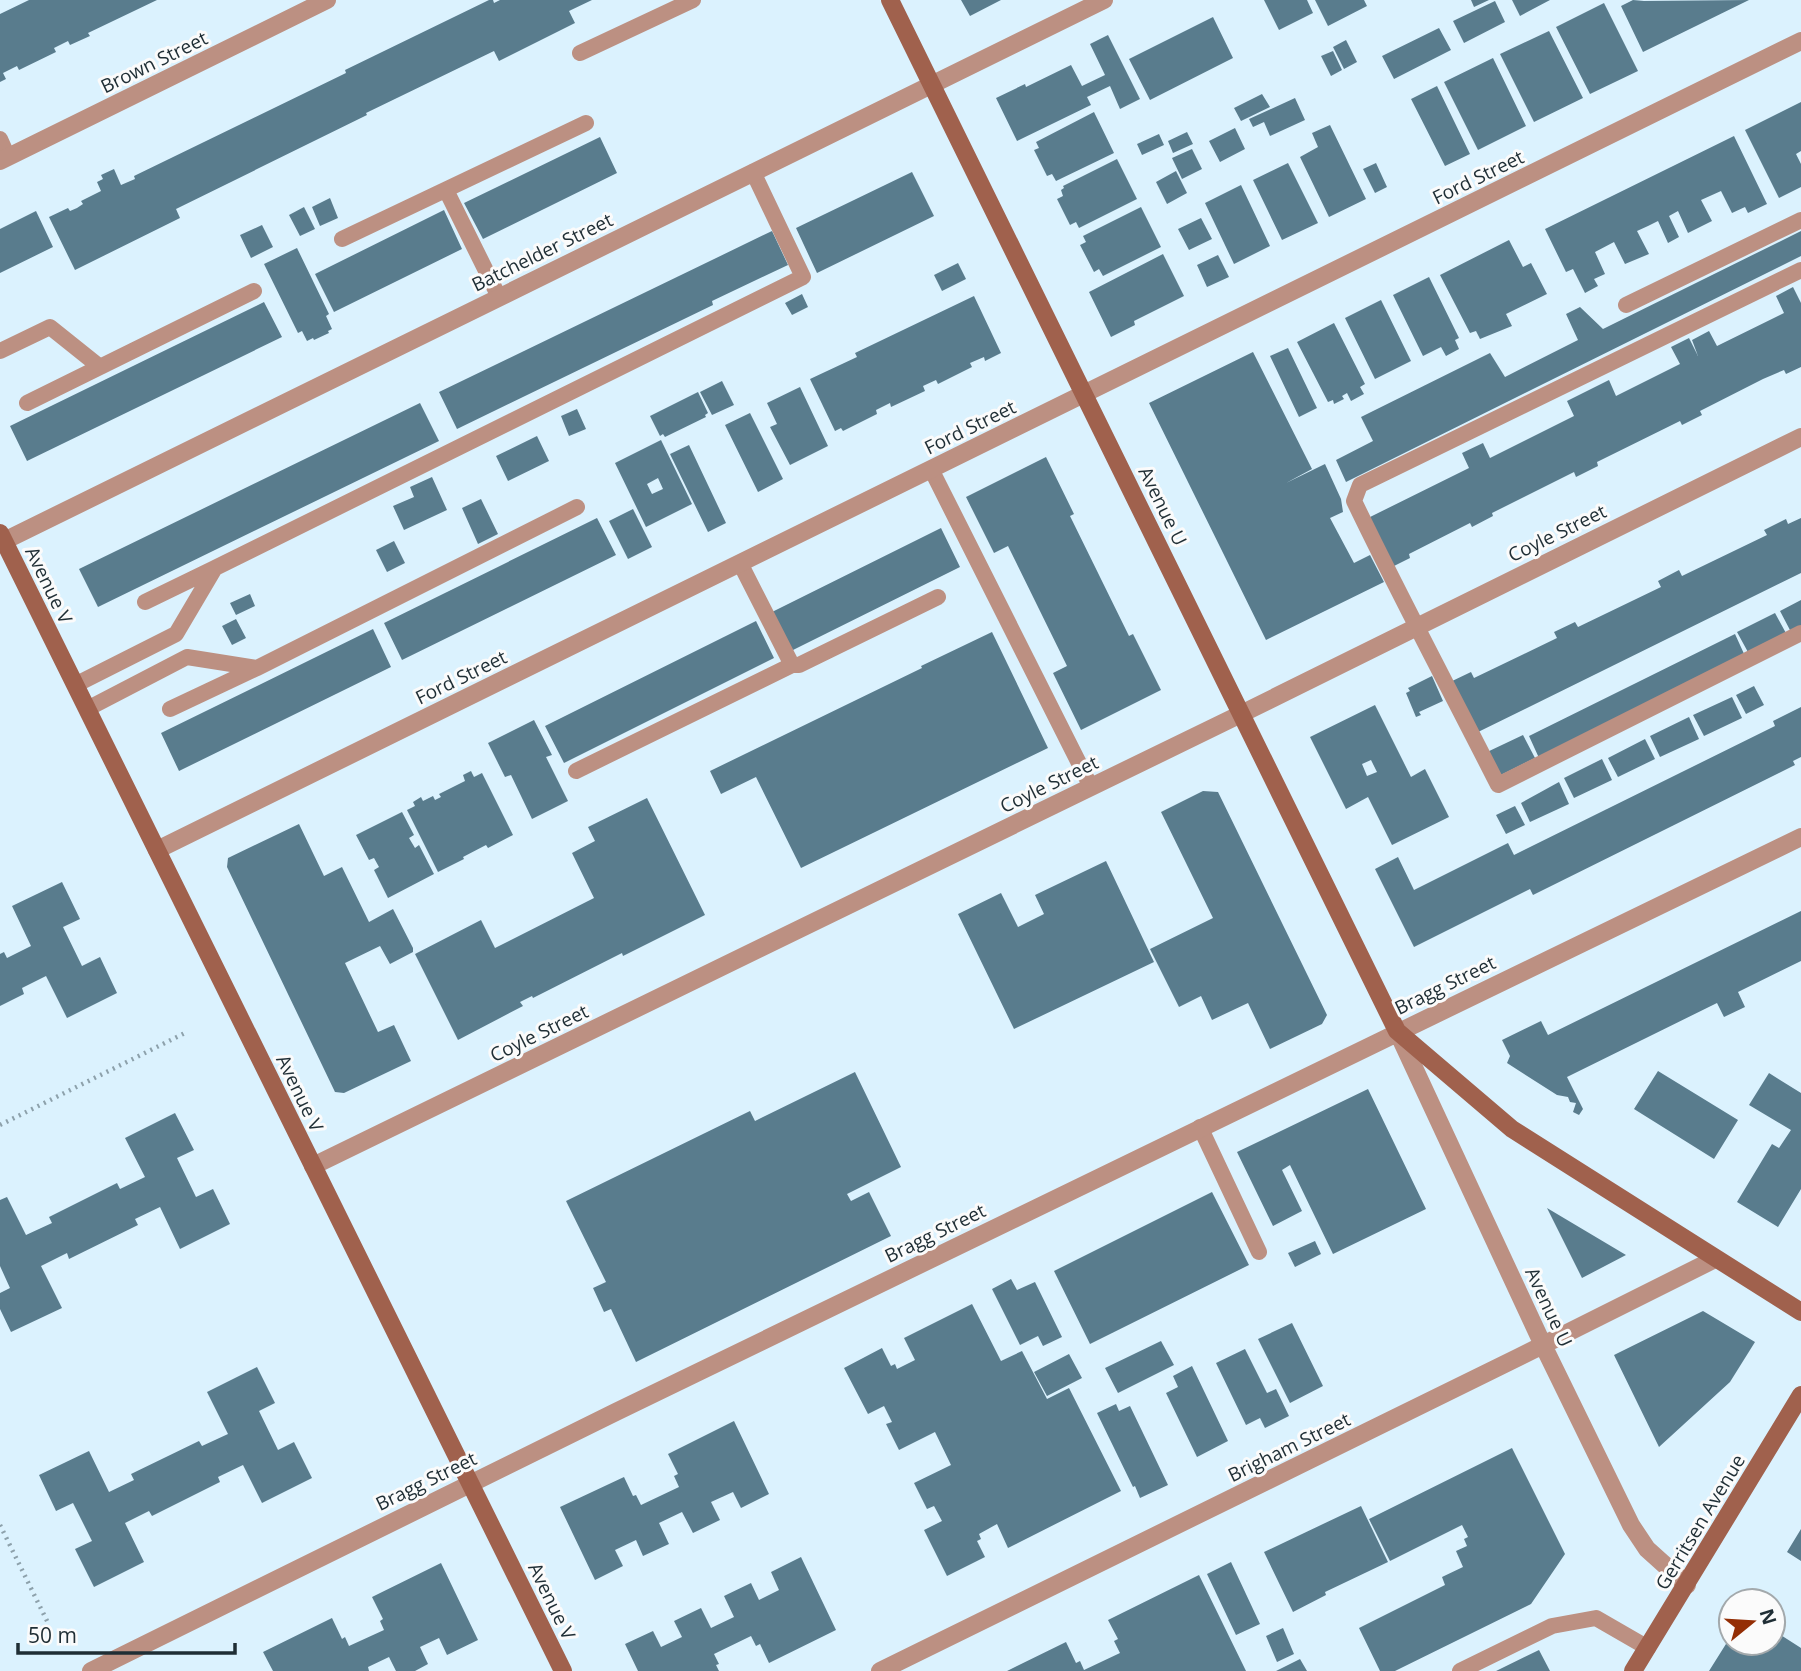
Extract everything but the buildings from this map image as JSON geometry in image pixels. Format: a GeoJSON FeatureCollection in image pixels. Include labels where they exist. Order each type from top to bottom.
{"type":"FeatureCollection","features":[{"type":"Feature","properties":{"kind":"main road","name":"Avenue U"},"geometry":{"type":"LineString","coordinates":[[890,0],[1397,1031],[1512,1129],[1801,1312]]}},
{"type":"Feature","properties":{"kind":"main road","name":"Avenue V"},"geometry":{"type":"LineString","coordinates":[[1,539],[563,1671]]}},
{"type":"Feature","properties":{"kind":"main road","name":"Gerritsen Avenue"},"geometry":{"type":"LineString","coordinates":[[1633,1671],[1801,1395]]}},
{"type":"Feature","properties":{"kind":"street","name":"Brown Street"},"geometry":{"type":"LineString","coordinates":[[4,159],[327,0]]}},
{"type":"Feature","properties":{"kind":"street","name":"Batchelder Street"},"geometry":{"type":"LineString","coordinates":[[1,539],[1104,0]]}},
{"type":"Feature","properties":{"kind":"street","name":"Ford Street"},"geometry":{"type":"LineString","coordinates":[[157,850],[1801,41]]}},
{"type":"Feature","properties":{"kind":"street","name":"Coyle Street"},"geometry":{"type":"LineString","coordinates":[[313,1166],[1241,714],[1801,437]]}},
{"type":"Feature","properties":{"kind":"street","name":"Bragg Street"},"geometry":{"type":"LineString","coordinates":[[91,1671],[470,1483],[1801,837]]}},
{"type":"Feature","properties":{"kind":"street","name":"Avenue U"},"geometry":{"type":"LineString","coordinates":[[1397,1031],[1543,1345],[1631,1525],[1647,1549],[1687,1585]]}},
{"type":"Feature","properties":{"kind":"street","name":"Brigham Street"},"geometry":{"type":"LineString","coordinates":[[880,1671],[1715,1259]]}},
{"type":"Feature","properties":{"kind":"lane"},"geometry":{"type":"LineString","coordinates":[[580,53],[693,0]]}},
{"type":"Feature","properties":{"kind":"lane"},"geometry":{"type":"LineString","coordinates":[[342,239],[586,122]]}},
{"type":"Feature","properties":{"kind":"lane"},"geometry":{"type":"LineString","coordinates":[[0,139],[4,159]]}},
{"type":"Feature","properties":{"kind":"lane"},"geometry":{"type":"LineString","coordinates":[[145,602],[803,277],[752,172]]}},
{"type":"Feature","properties":{"kind":"lane"},"geometry":{"type":"LineString","coordinates":[[446,190],[499,297]]}},
{"type":"Feature","properties":{"kind":"lane"},"geometry":{"type":"LineString","coordinates":[[1626,305],[1801,220]]}},
{"type":"Feature","properties":{"kind":"lane"},"geometry":{"type":"LineString","coordinates":[[1801,270],[1360,485],[1354,501],[1415,626],[1436,661],[1498,785],[1801,634]]}},
{"type":"Feature","properties":{"kind":"lane"},"geometry":{"type":"LineString","coordinates":[[27,403],[254,290]]}},
{"type":"Feature","properties":{"kind":"lane"},"geometry":{"type":"LineString","coordinates":[[0,351],[50,327],[100,367]]}},
{"type":"Feature","properties":{"kind":"lane"},"geometry":{"type":"LineString","coordinates":[[931,469],[1091,787]]}},
{"type":"Feature","properties":{"kind":"lane"},"geometry":{"type":"LineString","coordinates":[[170,709],[578,507]]}},
{"type":"Feature","properties":{"kind":"lane"},"geometry":{"type":"LineString","coordinates":[[740,563],[792,665]]}},
{"type":"Feature","properties":{"kind":"lane"},"geometry":{"type":"LineString","coordinates":[[75,685],[176,634],[215,568]]}},
{"type":"Feature","properties":{"kind":"lane"},"geometry":{"type":"LineString","coordinates":[[576,771],[938,597]]}},
{"type":"Feature","properties":{"kind":"lane"},"geometry":{"type":"LineString","coordinates":[[86,709],[187,657],[257,667]]}},
{"type":"Feature","properties":{"kind":"lane"},"geometry":{"type":"LineString","coordinates":[[1200,1127],[1259,1252]]}},
{"type":"Feature","properties":{"kind":"lane"},"geometry":{"type":"LineString","coordinates":[[1460,1671],[1552,1626],[1596,1618],[1648,1648]]}},
{"type":"Feature","properties":{"kind":"path"},"geometry":{"type":"LineString","coordinates":[[0,1125],[185,1033]]}},
{"type":"Feature","properties":{"kind":"path"},"geometry":{"type":"LineString","coordinates":[[0,1525],[49,1625]]}}]}
